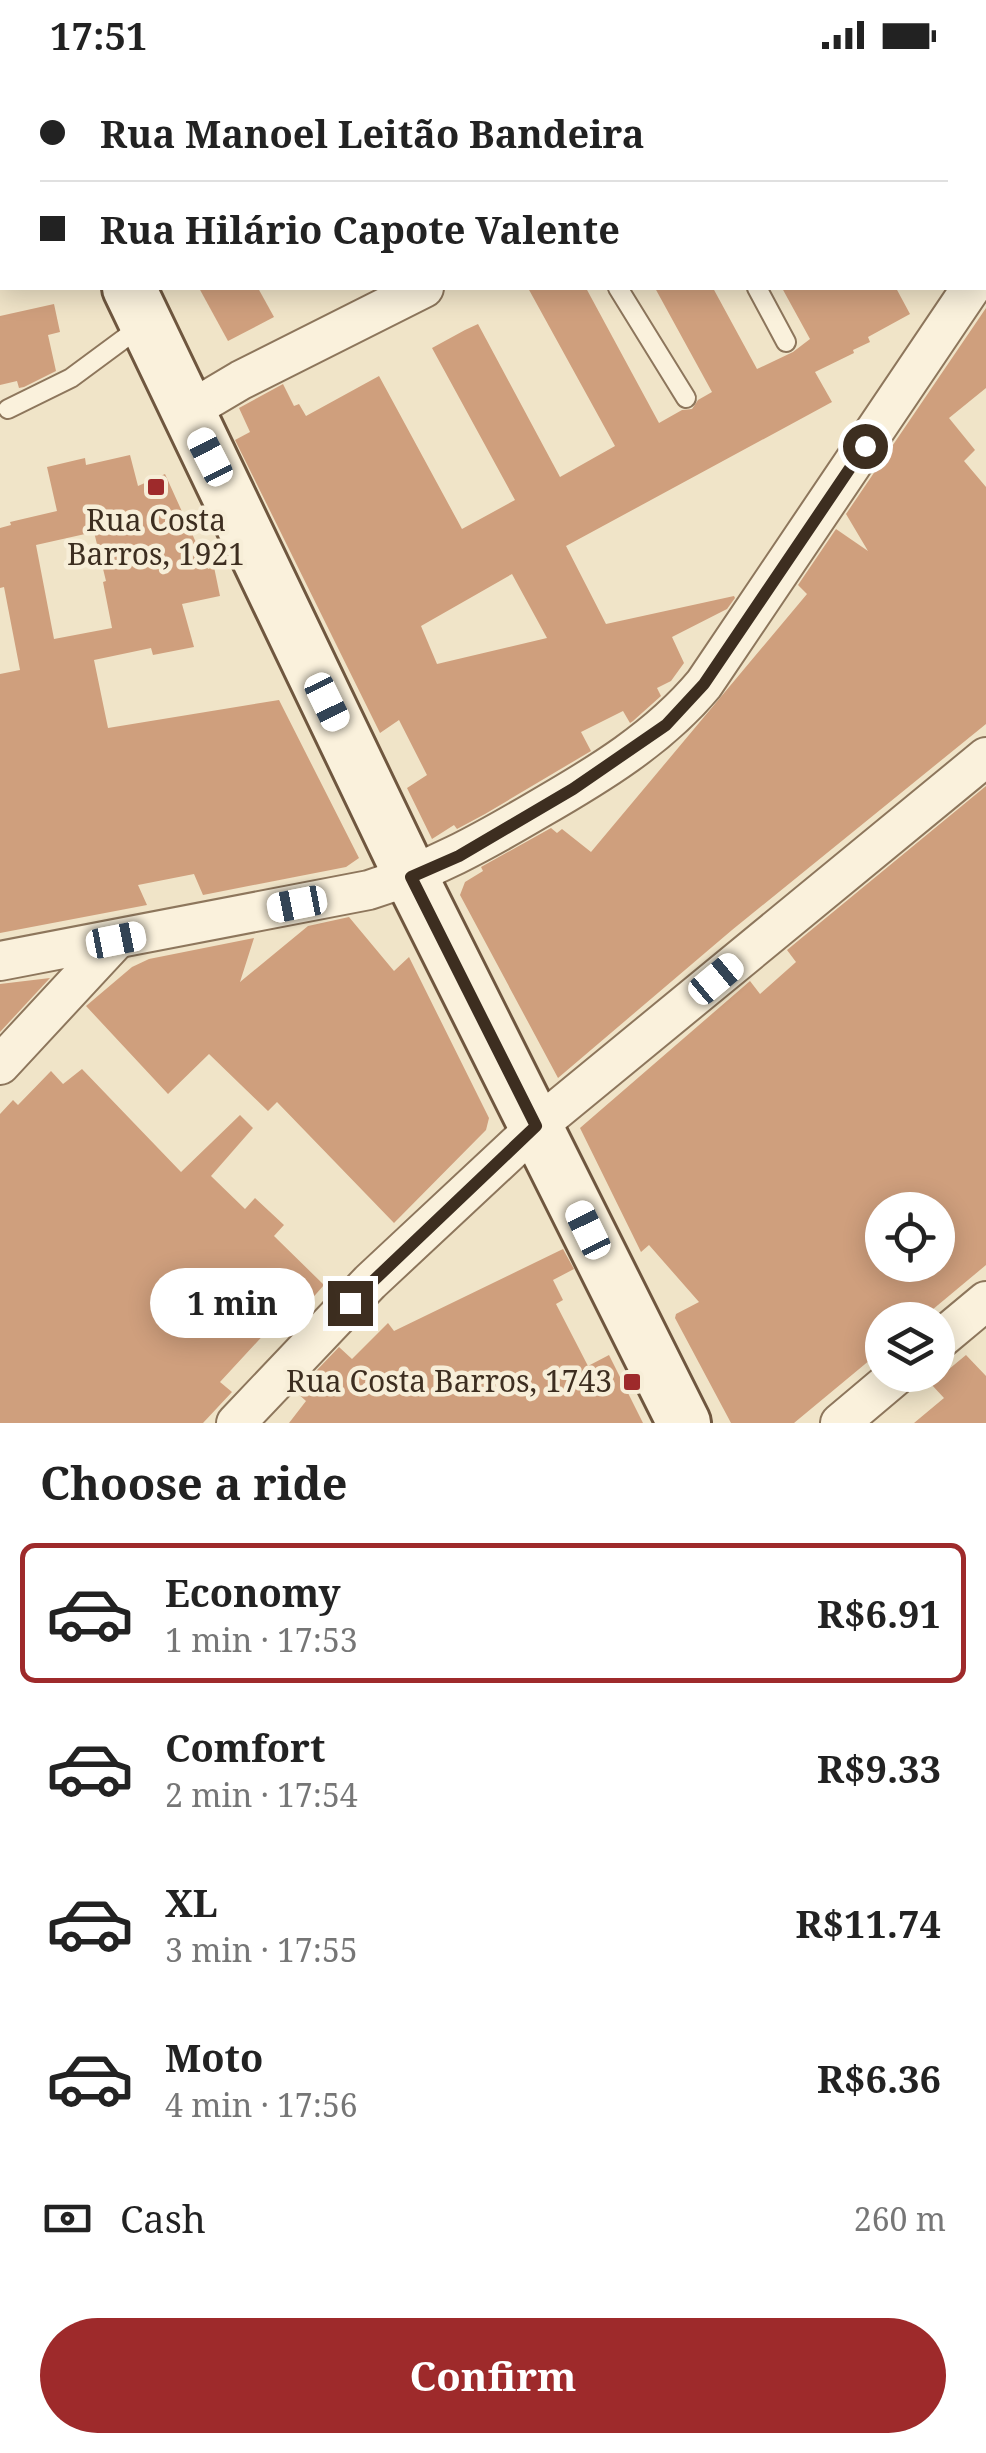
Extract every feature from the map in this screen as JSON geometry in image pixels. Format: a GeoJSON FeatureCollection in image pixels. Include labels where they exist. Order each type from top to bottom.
{"type":"FeatureCollection","features":[{"type":"Feature","properties":{"kind":"main road"},"geometry":{"type":"LineString","coordinates":[[136,306],[411,877],[684,1423]]}},
{"type":"Feature","properties":{"kind":"street"},"geometry":{"type":"LineString","coordinates":[[187,412],[420,290]]}},
{"type":"Feature","properties":{"kind":"street"},"geometry":{"type":"LineString","coordinates":[[0,961],[369,890],[411,877],[459,856],[573,789],[666,725],[685,706],[759,605],[970,290]]}},
{"type":"Feature","properties":{"kind":"street"},"geometry":{"type":"LineString","coordinates":[[236,1423],[370,1282],[536,1126],[986,758]]}},
{"type":"Feature","properties":{"kind":"street"},"geometry":{"type":"LineString","coordinates":[[0,1065],[116,940]]}},
{"type":"Feature","properties":{"kind":"street"},"geometry":{"type":"LineString","coordinates":[[955,1327],[986,1301]]}},
{"type":"Feature","properties":{"kind":"street"},"geometry":{"type":"LineString","coordinates":[[840,1423],[877,1392]]}},
{"type":"Feature","properties":{"kind":"lane"},"geometry":{"type":"LineString","coordinates":[[619,290],[686,398]]}},
{"type":"Feature","properties":{"kind":"lane"},"geometry":{"type":"LineString","coordinates":[[757,290],[786,342]]}},
{"type":"Feature","properties":{"kind":"lane"},"geometry":{"type":"LineString","coordinates":[[8,409],[71,378],[136,306]]}},
{"type":"Feature","properties":{"kind":"building"},"geometry":{"type":"Polygon","coordinates":[[[200,290],[259,290],[274,317],[228,341],[200,290]]]}},
{"type":"Feature","properties":{"kind":"building"},"geometry":{"type":"Polygon","coordinates":[[[529,290],[587,290],[659,423],[692,409],[712,392],[656,290],[714,290],[757,369],[810,339],[783,290],[897,290],[910,314],[868,337],[870,342],[853,350],[854,353],[815,372],[832,402],[566,546],[606,624],[735,598],[727,609],[672,637],[684,663],[671,681],[657,688],[661,696],[633,721],[630,723],[623,711],[581,732],[591,751],[485,814],[457,829],[454,825],[432,839],[407,788],[427,775],[399,720],[380,733],[235,440],[250,432],[239,408],[283,384],[294,406],[299,404],[306,416],[379,376],[462,529],[515,500],[432,348],[478,324],[560,477],[615,446],[529,290]],[[512,574],[421,626],[437,664],[547,638],[512,574]]]}},
{"type":"Feature","properties":{"kind":"building"},"geometry":{"type":"Polygon","coordinates":[[[54,304],[60,332],[48,335],[56,371],[24,387],[19,388],[17,381],[0,385],[0,316],[54,304]]]}},
{"type":"Feature","properties":{"kind":"building"},"geometry":{"type":"Polygon","coordinates":[[[986,308],[986,388],[949,418],[975,450],[964,461],[986,487],[986,724],[732,930],[558,1078],[460,895],[465,882],[483,871],[481,867],[551,828],[557,833],[562,829],[591,852],[807,594],[798,585],[836,529],[868,551],[846,514],[986,308]]]}},
{"type":"Feature","properties":{"kind":"building"},"geometry":{"type":"Polygon","coordinates":[[[130,455],[138,486],[165,474],[208,569],[214,567],[220,596],[182,604],[194,647],[153,655],[151,648],[94,660],[108,728],[279,700],[359,858],[346,867],[203,895],[194,874],[138,885],[147,905],[0,933],[0,674],[20,670],[4,587],[0,588],[0,528],[57,511],[47,467],[85,458],[86,465],[130,455]],[[94,532],[36,545],[54,639],[112,628],[103,582],[106,581],[94,532]]]}},
{"type":"Feature","properties":{"kind":"building"},"geometry":{"type":"Polygon","coordinates":[[[986,786],[986,1265],[942,1302],[865,1302],[865,1364],[794,1423],[731,1423],[675,1318],[699,1302],[649,1245],[641,1252],[580,1128],[750,981],[760,994],[796,962],[787,950],[986,786]]]}},
{"type":"Feature","properties":{"kind":"building"},"geometry":{"type":"Polygon","coordinates":[[[349,917],[394,971],[409,957],[489,1118],[486,1130],[394,1223],[277,1102],[268,1111],[209,1054],[168,1094],[86,1006],[132,967],[149,959],[254,938],[240,982],[308,926],[349,917]]]}},
{"type":"Feature","properties":{"kind":"building"},"geometry":{"type":"Polygon","coordinates":[[[50,978],[0,1032],[0,984],[50,978]]]}},
{"type":"Feature","properties":{"kind":"building"},"geometry":{"type":"Polygon","coordinates":[[[82,1069],[181,1172],[240,1115],[253,1128],[211,1176],[245,1209],[255,1198],[284,1225],[274,1236],[324,1285],[294,1319],[286,1312],[282,1315],[220,1382],[232,1392],[203,1423],[0,1423],[0,1114],[13,1100],[18,1105],[51,1071],[63,1084],[82,1069]]]}},
{"type":"Feature","properties":{"kind":"building"},"geometry":{"type":"Polygon","coordinates":[[[563,1249],[574,1269],[553,1280],[563,1300],[556,1304],[588,1366],[609,1355],[643,1423],[289,1423],[306,1401],[296,1392],[339,1347],[352,1359],[388,1323],[394,1331],[563,1249]]]}},
{"type":"Feature","properties":{"kind":"building"},"geometry":{"type":"Polygon","coordinates":[[[966,1355],[986,1376],[986,1423],[914,1423],[944,1398],[938,1392],[955,1392],[955,1364],[966,1355]]]}},
{"type":"Feature","properties":{"kind":"place","name":"Rua Costa Barros, 1921"},"geometry":{"type":"Point","coordinates":[156,487]}},
{"type":"Feature","properties":{"kind":"place","name":"Rua Costa Barros, 1743"},"geometry":{"type":"Point","coordinates":[632,1382]}},
{"type":"Feature","properties":{"kind":"route"},"geometry":{"type":"LineString","coordinates":[[350,1303],[536,1126],[411,877],[459,856],[573,789],[666,725],[704,684],[865,446]]}}]}
